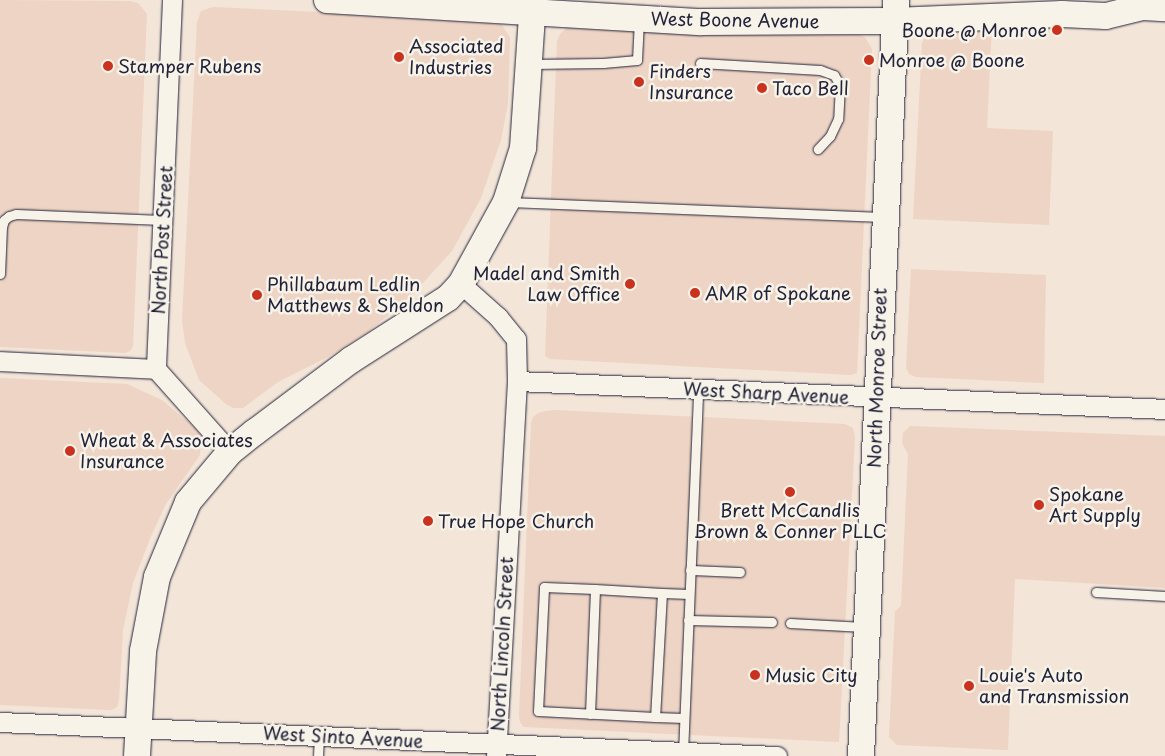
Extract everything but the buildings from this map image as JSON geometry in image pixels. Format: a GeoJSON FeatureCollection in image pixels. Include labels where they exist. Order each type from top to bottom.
{"type":"FeatureCollection","features":[{"type":"Feature","properties":{"kind":"main road","name":"West Boone Avenue"},"geometry":{"type":"LineString","coordinates":[[327,0],[533,7],[638,19],[701,22],[895,11],[1106,16],[1146,5]]}},
{"type":"Feature","properties":{"kind":"main road"},"geometry":{"type":"LineString","coordinates":[[137,756],[143,651],[157,577],[188,502],[230,452],[350,360],[448,298],[461,284],[506,202],[523,148],[533,7]]}},
{"type":"Feature","properties":{"kind":"main road","name":"North Monroe Street"},"geometry":{"type":"LineString","coordinates":[[861,756],[884,217],[895,11]]}},
{"type":"Feature","properties":{"kind":"street","name":"North Post Street"},"geometry":{"type":"LineString","coordinates":[[156,369],[172,0]]}},
{"type":"Feature","properties":{"kind":"street","name":"North Lincoln Street"},"geometry":{"type":"LineString","coordinates":[[461,284],[498,317],[516,339],[517,382],[496,750]]}},
{"type":"Feature","properties":{"kind":"street"},"geometry":{"type":"LineString","coordinates":[[0,361],[156,369],[230,452]]}},
{"type":"Feature","properties":{"kind":"street","name":"West Sharp Avenue"},"geometry":{"type":"LineString","coordinates":[[517,382],[1165,409]]}},
{"type":"Feature","properties":{"kind":"street","name":"West Sinto Avenue"},"geometry":{"type":"LineString","coordinates":[[0,722],[319,736],[496,750],[777,756]]}},
{"type":"Feature","properties":{"kind":"lane"},"geometry":{"type":"LineString","coordinates":[[529,64],[603,63],[637,60],[638,19]]}},
{"type":"Feature","properties":{"kind":"lane"},"geometry":{"type":"LineString","coordinates":[[700,63],[820,70],[834,75],[840,85],[838,118],[830,136],[818,149]]}},
{"type":"Feature","properties":{"kind":"lane"},"geometry":{"type":"LineString","coordinates":[[506,202],[884,217]]}},
{"type":"Feature","properties":{"kind":"lane"},"geometry":{"type":"LineString","coordinates":[[0,274],[4,220],[16,214],[162,220]]}},
{"type":"Feature","properties":{"kind":"lane"},"geometry":{"type":"LineString","coordinates":[[683,754],[698,389]]}},
{"type":"Feature","properties":{"kind":"lane"},"geometry":{"type":"LineString","coordinates":[[690,570],[740,572]]}},
{"type":"Feature","properties":{"kind":"lane"},"geometry":{"type":"LineString","coordinates":[[684,718],[538,711],[544,587],[689,594]]}},
{"type":"Feature","properties":{"kind":"lane"},"geometry":{"type":"LineString","coordinates":[[590,714],[595,590]]}},
{"type":"Feature","properties":{"kind":"lane"},"geometry":{"type":"LineString","coordinates":[[1096,592],[1165,596]]}},
{"type":"Feature","properties":{"kind":"lane"},"geometry":{"type":"LineString","coordinates":[[655,717],[662,593]]}},
{"type":"Feature","properties":{"kind":"lane"},"geometry":{"type":"LineString","coordinates":[[688,620],[772,622]]}},
{"type":"Feature","properties":{"kind":"lane"},"geometry":{"type":"LineString","coordinates":[[790,623],[867,627]]}},
{"type":"Feature","properties":{"kind":"lane"},"geometry":{"type":"LineString","coordinates":[[318,756],[319,736]]}},
{"type":"Feature","properties":{"kind":"shaded area"},"geometry":{"type":"Polygon","coordinates":[[[0,0],[130,1],[138,3],[147,14],[133,346],[130,351],[125,353],[0,347],[0,0]]]}},
{"type":"Feature","properties":{"kind":"shaded area"},"geometry":{"type":"Polygon","coordinates":[[[213,7],[493,20],[502,25],[510,38],[508,104],[501,140],[481,198],[452,251],[412,295],[368,332],[328,357],[278,382],[243,408],[233,408],[226,404],[199,380],[185,343],[182,321],[197,22],[201,11],[213,7]]]}},
{"type":"Feature","properties":{"kind":"shaded area"},"geometry":{"type":"Polygon","coordinates":[[[992,25],[987,128],[1053,131],[1049,225],[913,219],[922,43],[926,35],[934,30],[992,25]]]}},
{"type":"Feature","properties":{"kind":"shaded area"},"geometry":{"type":"Polygon","coordinates":[[[568,27],[756,35],[858,34],[865,37],[872,49],[857,373],[851,375],[550,359],[545,356],[557,41],[560,34],[568,27]]]}},
{"type":"Feature","properties":{"kind":"shaded area"},"geometry":{"type":"Polygon","coordinates":[[[911,269],[1046,275],[1044,383],[916,377],[909,374],[906,368],[911,269]]]}},
{"type":"Feature","properties":{"kind":"shaded area"},"geometry":{"type":"Polygon","coordinates":[[[0,378],[127,384],[162,400],[195,428],[201,436],[200,455],[166,504],[151,536],[133,583],[123,630],[119,700],[117,707],[111,710],[0,705],[0,378]]]}},
{"type":"Feature","properties":{"kind":"shaded area"},"geometry":{"type":"Polygon","coordinates":[[[554,410],[845,424],[853,428],[855,437],[839,742],[524,727],[520,722],[519,716],[531,424],[533,417],[540,412],[554,410]]]}},
{"type":"Feature","properties":{"kind":"shaded area"},"geometry":{"type":"Polygon","coordinates":[[[910,426],[1165,436],[1165,588],[1015,579],[1008,750],[897,745],[889,737],[895,611],[901,606],[908,454],[902,443],[903,433],[910,426]]]}},
{"type":"Feature","properties":{"kind":"place","name":"Boone @ Monroe"},"geometry":{"type":"Point","coordinates":[1057,30]}},
{"type":"Feature","properties":{"kind":"place","name":"Associated Industries"},"geometry":{"type":"Point","coordinates":[399,57]}},
{"type":"Feature","properties":{"kind":"place","name":"Monroe @ Boone"},"geometry":{"type":"Point","coordinates":[869,60]}},
{"type":"Feature","properties":{"kind":"place","name":"Stamper Rubens"},"geometry":{"type":"Point","coordinates":[108,66]}},
{"type":"Feature","properties":{"kind":"place","name":"Finders Insurance"},"geometry":{"type":"Point","coordinates":[639,82]}},
{"type":"Feature","properties":{"kind":"place","name":"Taco Bell"},"geometry":{"type":"Point","coordinates":[762,88]}},
{"type":"Feature","properties":{"kind":"place","name":"Madel and Smith Law Office"},"geometry":{"type":"Point","coordinates":[630,284]}},
{"type":"Feature","properties":{"kind":"place","name":"AMR of Spokane"},"geometry":{"type":"Point","coordinates":[695,293]}},
{"type":"Feature","properties":{"kind":"place","name":"Phillabaum Ledlin Matthews & Sheldon"},"geometry":{"type":"Point","coordinates":[257,295]}},
{"type":"Feature","properties":{"kind":"place","name":"Wheat & Associates Insurance"},"geometry":{"type":"Point","coordinates":[70,451]}},
{"type":"Feature","properties":{"kind":"place","name":"Brett McCandlis Brown & Conner PLLC"},"geometry":{"type":"Point","coordinates":[790,492]}},
{"type":"Feature","properties":{"kind":"place","name":"Spokane Art Supply"},"geometry":{"type":"Point","coordinates":[1039,505]}},
{"type":"Feature","properties":{"kind":"place","name":"True Hope Church"},"geometry":{"type":"Point","coordinates":[428,521]}},
{"type":"Feature","properties":{"kind":"place","name":"Music City"},"geometry":{"type":"Point","coordinates":[755,675]}},
{"type":"Feature","properties":{"kind":"place","name":"Louie's Auto and Transmission"},"geometry":{"type":"Point","coordinates":[969,686]}}]}
